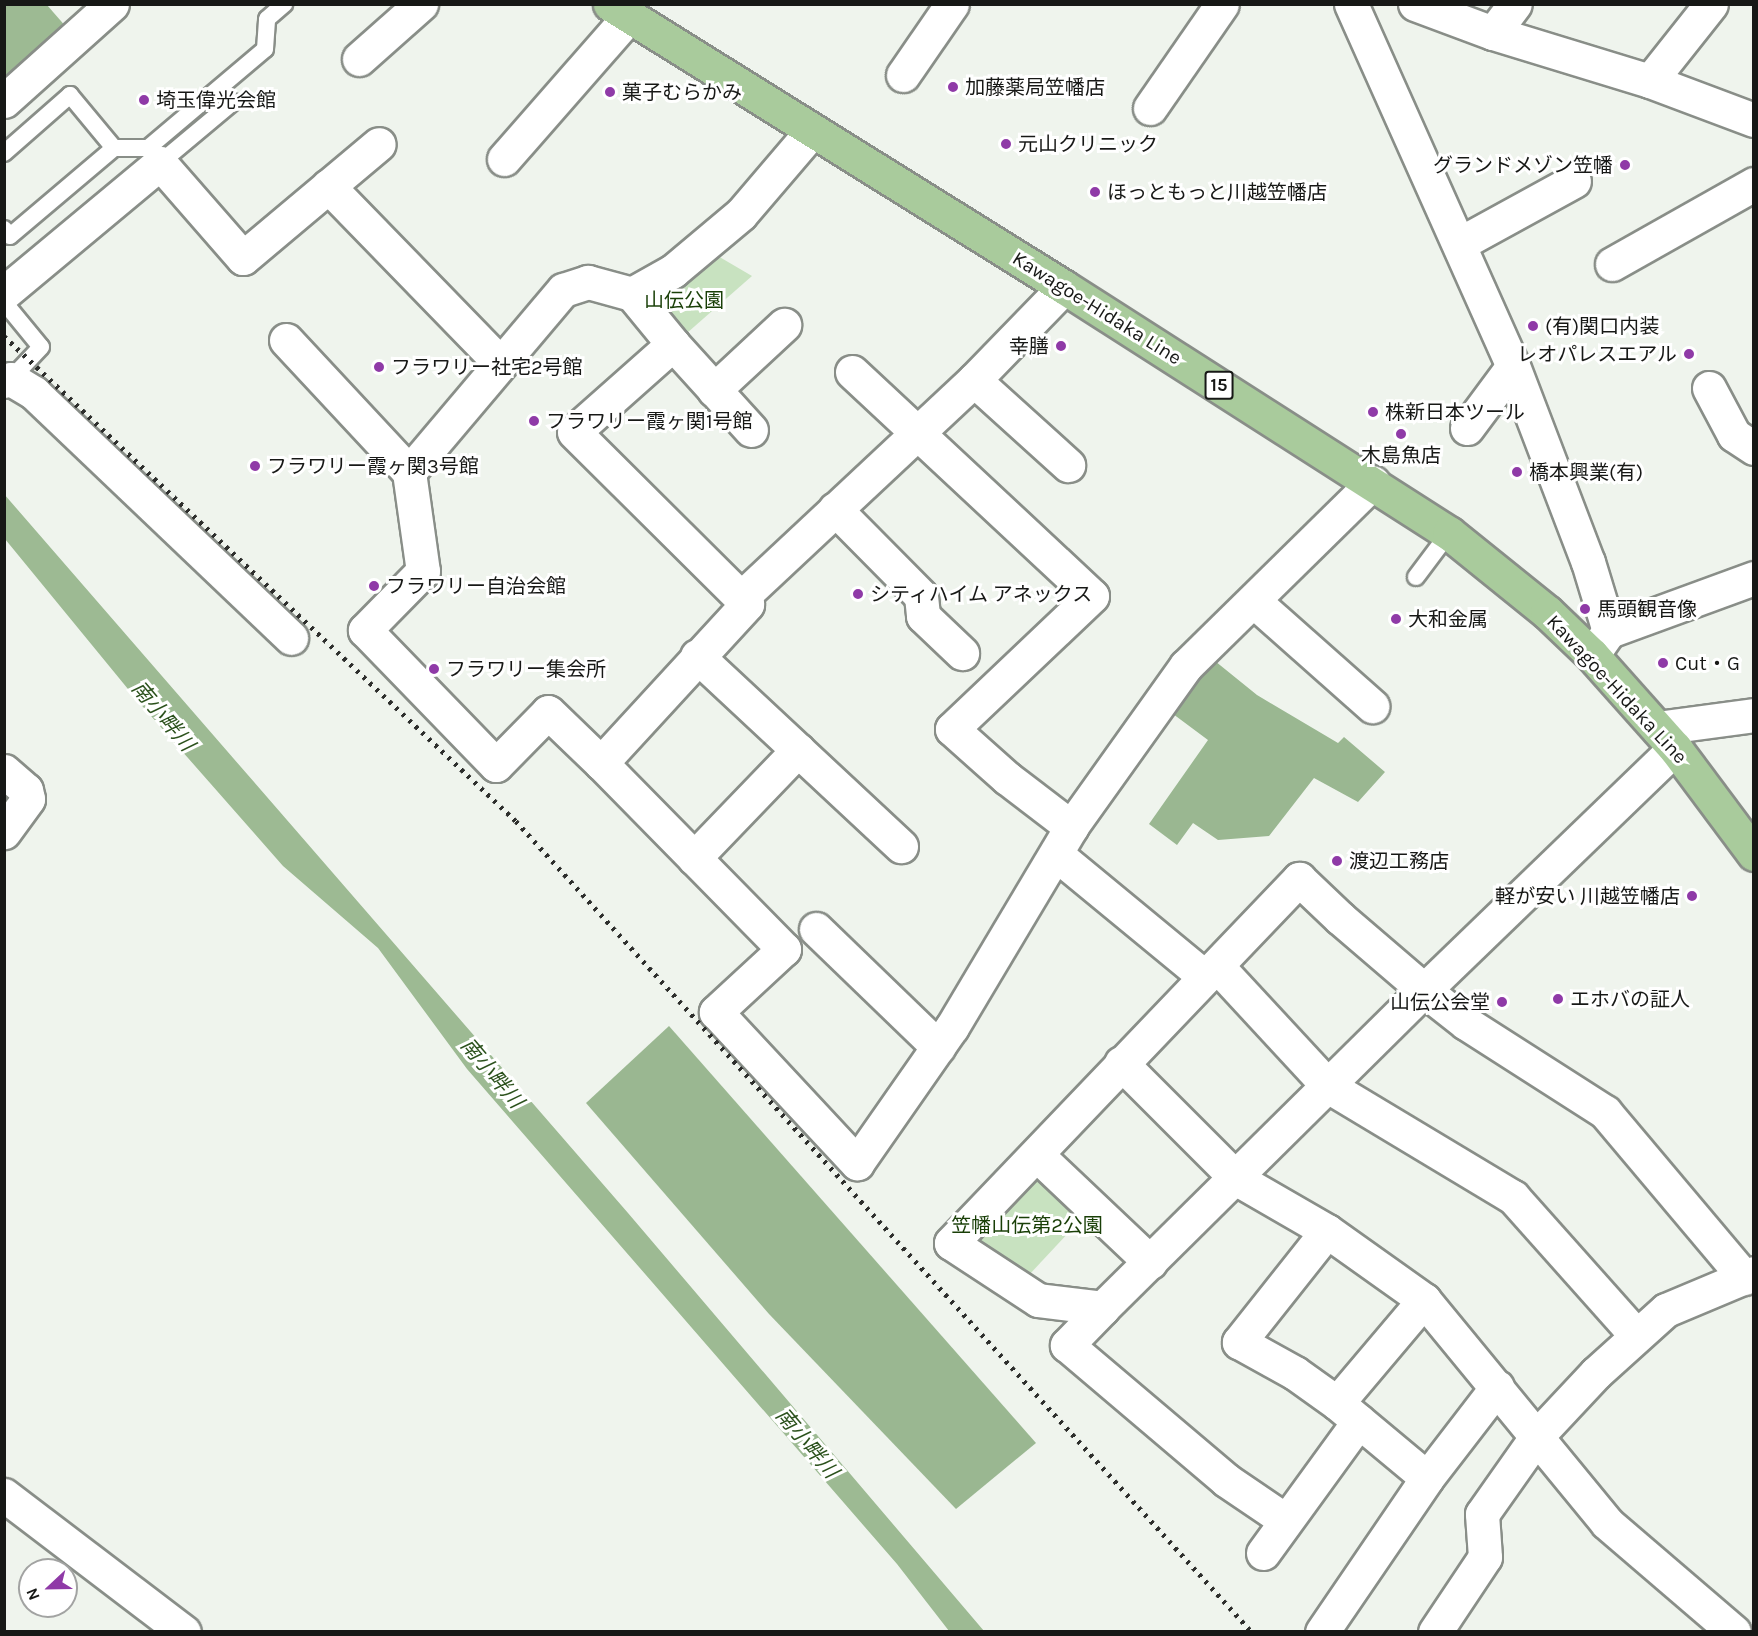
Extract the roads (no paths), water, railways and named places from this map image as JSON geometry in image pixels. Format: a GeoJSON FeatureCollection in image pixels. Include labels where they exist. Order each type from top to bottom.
{"type":"FeatureCollection","features":[{"type":"Feature","properties":{"kind":"main road","name":"Kawagoe-Hidaka Line"},"geometry":{"type":"LineString","coordinates":[[620,10],[811,132],[1064,286],[1373,482],[1449,533],[1547,612],[1601,643],[1667,738],[1754,854]]}},
{"type":"Feature","properties":{"kind":"street"},"geometry":{"type":"LineString","coordinates":[[4,101],[112,4]]}},
{"type":"Feature","properties":{"kind":"street"},"geometry":{"type":"LineString","coordinates":[[358,59],[421,4]]}},
{"type":"Feature","properties":{"kind":"street"},"geometry":{"type":"LineString","coordinates":[[903,75],[952,4]]}},
{"type":"Feature","properties":{"kind":"street"},"geometry":{"type":"LineString","coordinates":[[1150,108],[1222,4]]}},
{"type":"Feature","properties":{"kind":"street"},"geometry":{"type":"LineString","coordinates":[[1351,4],[1513,366],[1588,562],[1601,643],[1754,578]]}},
{"type":"Feature","properties":{"kind":"street"},"geometry":{"type":"LineString","coordinates":[[1415,4],[1492,33],[1650,81],[1754,120]]}},
{"type":"Feature","properties":{"kind":"street"},"geometry":{"type":"LineString","coordinates":[[1492,33],[1515,4]]}},
{"type":"Feature","properties":{"kind":"street"},"geometry":{"type":"LineString","coordinates":[[1650,81],[1711,4]]}},
{"type":"Feature","properties":{"kind":"street"},"geometry":{"type":"LineString","coordinates":[[504,159],[620,10]]}},
{"type":"Feature","properties":{"kind":"street"},"geometry":{"type":"LineString","coordinates":[[632,294],[708,245],[741,214],[811,132]]}},
{"type":"Feature","properties":{"kind":"street"},"geometry":{"type":"LineString","coordinates":[[4,293],[160,163],[243,258],[379,144]]}},
{"type":"Feature","properties":{"kind":"street"},"geometry":{"type":"LineString","coordinates":[[1459,244],[1574,181]]}},
{"type":"Feature","properties":{"kind":"street"},"geometry":{"type":"LineString","coordinates":[[1612,264],[1754,184]]}},
{"type":"Feature","properties":{"kind":"street"},"geometry":{"type":"LineString","coordinates":[[328,186],[499,362]]}},
{"type":"Feature","properties":{"kind":"street"},"geometry":{"type":"LineString","coordinates":[[409,472],[499,362],[563,290],[588,282],[632,294],[673,344],[752,430]]}},
{"type":"Feature","properties":{"kind":"street"},"geometry":{"type":"LineString","coordinates":[[741,598],[974,380],[1064,286]]}},
{"type":"Feature","properties":{"kind":"street"},"geometry":{"type":"LineString","coordinates":[[714,390],[784,326]]}},
{"type":"Feature","properties":{"kind":"street"},"geometry":{"type":"LineString","coordinates":[[286,340],[409,472],[423,572],[365,630],[496,765],[548,712],[784,949],[716,1012],[857,1163],[938,1047],[1057,855],[1071,827],[1186,666],[1255,602],[1373,482]]}},
{"type":"Feature","properties":{"kind":"street"},"geometry":{"type":"LineString","coordinates":[[601,763],[747,604],[574,432],[673,344]]}},
{"type":"Feature","properties":{"kind":"street"},"geometry":{"type":"LineString","coordinates":[[1467,428],[1513,366]]}},
{"type":"Feature","properties":{"kind":"street"},"geometry":{"type":"LineString","coordinates":[[852,372],[1092,596],[952,729],[1007,778],[1071,827]]}},
{"type":"Feature","properties":{"kind":"street"},"geometry":{"type":"LineString","coordinates":[[8,380],[34,393],[291,638]]}},
{"type":"Feature","properties":{"kind":"street"},"geometry":{"type":"LineString","coordinates":[[974,380],[1068,465]]}},
{"type":"Feature","properties":{"kind":"street"},"geometry":{"type":"LineString","coordinates":[[1709,388],[1734,435],[1754,448]]}},
{"type":"Feature","properties":{"kind":"street"},"geometry":{"type":"LineString","coordinates":[[835,509],[921,596],[923,616],[962,653]]}},
{"type":"Feature","properties":{"kind":"street"},"geometry":{"type":"LineString","coordinates":[[1255,602],[1372,706]]}},
{"type":"Feature","properties":{"kind":"street"},"geometry":{"type":"LineString","coordinates":[[698,656],[901,846]]}},
{"type":"Feature","properties":{"kind":"street"},"geometry":{"type":"LineString","coordinates":[[1285,1520],[1226,1480],[1066,1345],[1237,1179],[1424,990],[1667,738],[1754,715]]}},
{"type":"Feature","properties":{"kind":"street"},"geometry":{"type":"LineString","coordinates":[[694,858],[798,750]]}},
{"type":"Feature","properties":{"kind":"street"},"geometry":{"type":"LineString","coordinates":[[4,771],[26,790],[28,799],[4,832]]}},
{"type":"Feature","properties":{"kind":"street"},"geometry":{"type":"LineString","coordinates":[[1057,855],[1211,972],[1329,1086],[1514,1197],[1636,1335]]}},
{"type":"Feature","properties":{"kind":"street"},"geometry":{"type":"LineString","coordinates":[[1103,1308],[1038,1300],[951,1243],[1299,879],[1424,990],[1466,1023],[1605,1112],[1749,1276],[1666,1310],[1636,1335],[1537,1436],[1482,1514],[1485,1557],[1435,1632]]}},
{"type":"Feature","properties":{"kind":"street"},"geometry":{"type":"LineString","coordinates":[[816,929],[938,1047]]}},
{"type":"Feature","properties":{"kind":"street"},"geometry":{"type":"LineString","coordinates":[[1121,1063],[1237,1179],[1327,1231],[1424,1300],[1607,1523],[1734,1632]]}},
{"type":"Feature","properties":{"kind":"street"},"geometry":{"type":"LineString","coordinates":[[1037,1155],[1150,1262]]}},
{"type":"Feature","properties":{"kind":"street"},"geometry":{"type":"LineString","coordinates":[[1327,1231],[1239,1342],[1295,1373],[1348,1412],[1427,1478]]}},
{"type":"Feature","properties":{"kind":"street"},"geometry":{"type":"LineString","coordinates":[[1263,1553],[1285,1520],[1348,1412],[1424,1300]]}},
{"type":"Feature","properties":{"kind":"street"},"geometry":{"type":"LineString","coordinates":[[1322,1632],[1427,1478],[1497,1387]]}},
{"type":"Feature","properties":{"kind":"street"},"geometry":{"type":"LineString","coordinates":[[4,1495],[184,1632]]}},
{"type":"Feature","properties":{"kind":"lane"},"geometry":{"type":"LineString","coordinates":[[4,229],[10,236],[114,148],[148,148],[265,49],[267,19],[284,4]]}},
{"type":"Feature","properties":{"kind":"lane"},"geometry":{"type":"LineString","coordinates":[[4,153],[70,95],[114,148]]}},
{"type":"Feature","properties":{"kind":"lane"},"geometry":{"type":"LineString","coordinates":[[160,163],[232,102]]}},
{"type":"Feature","properties":{"kind":"lane"},"geometry":{"type":"LineString","coordinates":[[4,303],[41,347],[8,380]]}},
{"type":"Feature","properties":{"kind":"lane"},"geometry":{"type":"LineString","coordinates":[[1416,577],[1449,533]]}},
{"type":"Feature","properties":{"kind":"water"},"geometry":{"type":"Polygon","coordinates":[[[5,5],[47,5],[67,28],[5,86],[5,5]]]}},
{"type":"Feature","properties":{"kind":"water","name":"南小畔川"},"geometry":{"type":"Polygon","coordinates":[[[4,494],[628,1213],[984,1631],[949,1631],[897,1564],[467,1069],[378,948],[283,866],[137,700],[5,539],[4,494]]]}},
{"type":"Feature","properties":{"kind":"railway"},"geometry":{"type":"LineString","coordinates":[[4,336],[516,821],[1252,1632]]}},
{"type":"Feature","properties":{"kind":"place","name":"加藤薬局笠幡店"},"geometry":{"type":"Point","coordinates":[953,87]}},
{"type":"Feature","properties":{"kind":"place","name":"菓子むらかみ"},"geometry":{"type":"Point","coordinates":[610,92]}},
{"type":"Feature","properties":{"kind":"place","name":"埼玉偉光会館"},"geometry":{"type":"Point","coordinates":[144,100]}},
{"type":"Feature","properties":{"kind":"place","name":"元山クリニック"},"geometry":{"type":"Point","coordinates":[1006,144]}},
{"type":"Feature","properties":{"kind":"place","name":"グランドメゾン笠幡"},"geometry":{"type":"Point","coordinates":[1625,165]}},
{"type":"Feature","properties":{"kind":"place","name":"ほっともっと川越笠幡店"},"geometry":{"type":"Point","coordinates":[1095,192]}},
{"type":"Feature","properties":{"kind":"place","name":"(有)関口内装"},"geometry":{"type":"Point","coordinates":[1533,326]}},
{"type":"Feature","properties":{"kind":"place","name":"幸膳"},"geometry":{"type":"Point","coordinates":[1061,346]}},
{"type":"Feature","properties":{"kind":"place","name":"レオパレスエアル"},"geometry":{"type":"Point","coordinates":[1689,354]}},
{"type":"Feature","properties":{"kind":"place","name":"フラワリー社宅2号館"},"geometry":{"type":"Point","coordinates":[379,367]}},
{"type":"Feature","properties":{"kind":"place","name":"株新日本ツール"},"geometry":{"type":"Point","coordinates":[1373,412]}},
{"type":"Feature","properties":{"kind":"place","name":"フラワリー霞ヶ関1号館"},"geometry":{"type":"Point","coordinates":[534,421]}},
{"type":"Feature","properties":{"kind":"place","name":"木島魚店"},"geometry":{"type":"Point","coordinates":[1401,434]}},
{"type":"Feature","properties":{"kind":"place","name":"フラワリー霞ヶ関3号館"},"geometry":{"type":"Point","coordinates":[255,466]}},
{"type":"Feature","properties":{"kind":"place","name":"橋本興業(有)"},"geometry":{"type":"Point","coordinates":[1517,472]}},
{"type":"Feature","properties":{"kind":"place","name":"フラワリー自治会館"},"geometry":{"type":"Point","coordinates":[374,586]}},
{"type":"Feature","properties":{"kind":"place","name":"シティハイム アネックス"},"geometry":{"type":"Point","coordinates":[858,594]}},
{"type":"Feature","properties":{"kind":"place","name":"馬頭観音像"},"geometry":{"type":"Point","coordinates":[1585,609]}},
{"type":"Feature","properties":{"kind":"place","name":"大和金属"},"geometry":{"type":"Point","coordinates":[1396,619]}},
{"type":"Feature","properties":{"kind":"place","name":"Cut・G"},"geometry":{"type":"Point","coordinates":[1663,663]}},
{"type":"Feature","properties":{"kind":"place","name":"フラワリー集会所"},"geometry":{"type":"Point","coordinates":[434,669]}},
{"type":"Feature","properties":{"kind":"place","name":"渡辺工務店"},"geometry":{"type":"Point","coordinates":[1337,861]}},
{"type":"Feature","properties":{"kind":"place","name":"軽が安い 川越笠幡店"},"geometry":{"type":"Point","coordinates":[1692,896]}},
{"type":"Feature","properties":{"kind":"place","name":"エホバの証人"},"geometry":{"type":"Point","coordinates":[1558,999]}},
{"type":"Feature","properties":{"kind":"place","name":"山伝公会堂"},"geometry":{"type":"Point","coordinates":[1502,1002]}},
{"type":"Feature","properties":{"kind":"park label","name":"山伝公園"},"geometry":{"type":"Point","coordinates":[684,300]}},
{"type":"Feature","properties":{"kind":"park label","name":"笠幡山伝第2公園"},"geometry":{"type":"Point","coordinates":[1027,1225]}}]}
